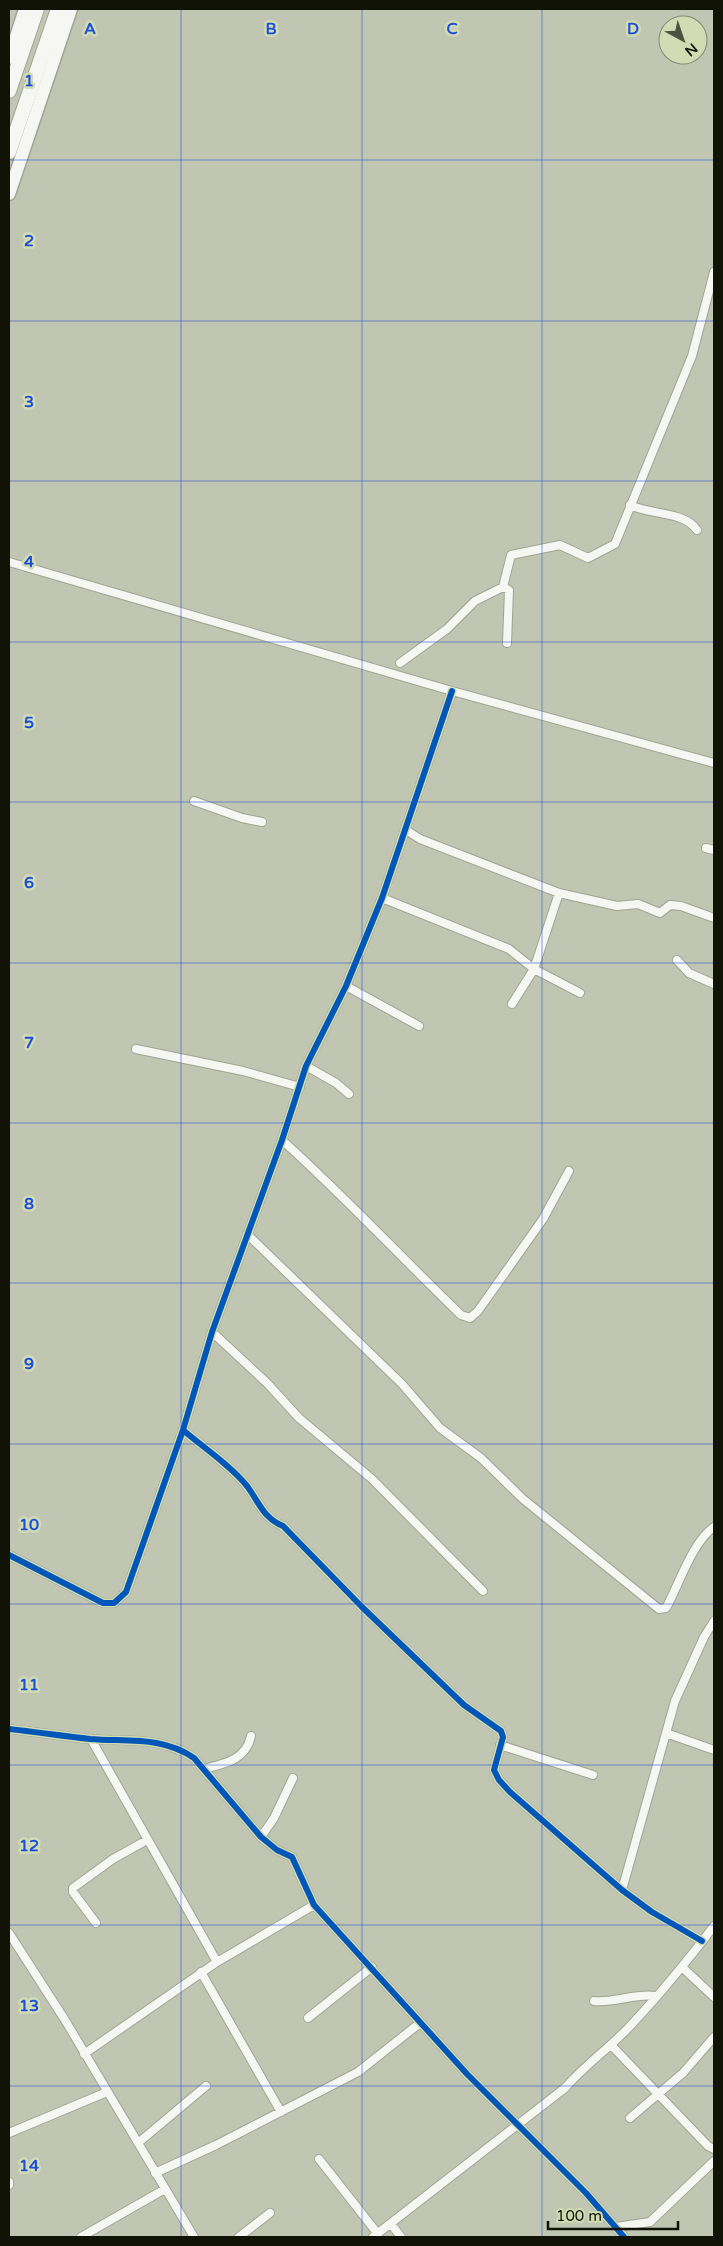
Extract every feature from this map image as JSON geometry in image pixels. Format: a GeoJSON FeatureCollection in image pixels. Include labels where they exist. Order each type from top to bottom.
{"type":"FeatureCollection","features":[{"type":"Feature","properties":{"kind":"highway"},"geometry":{"type":"LineString","coordinates":[[9,91],[36,9]]}},
{"type":"Feature","properties":{"kind":"highway"},"geometry":{"type":"LineString","coordinates":[[9,152],[58,9]]}},
{"type":"Feature","properties":{"kind":"main road"},"geometry":{"type":"LineString","coordinates":[[9,58],[25,9]]}},
{"type":"Feature","properties":{"kind":"main road"},"geometry":{"type":"LineString","coordinates":[[9,194],[71,9]]}},
{"type":"Feature","properties":{"kind":"street"},"geometry":{"type":"LineString","coordinates":[[400,663],[447,629],[475,601],[503,587],[511,555],[560,545],[588,558],[615,544],[692,356],[714,272]]}},
{"type":"Feature","properties":{"kind":"street"},"geometry":{"type":"LineString","coordinates":[[630,505],[641,510],[683,519],[697,530]]}},
{"type":"Feature","properties":{"kind":"street"},"geometry":{"type":"LineString","coordinates":[[9,562],[452,691],[714,763]]}},
{"type":"Feature","properties":{"kind":"street"},"geometry":{"type":"LineString","coordinates":[[503,587],[509,590],[507,643]]}},
{"type":"Feature","properties":{"kind":"street"},"geometry":{"type":"LineString","coordinates":[[9,1555],[103,1603],[114,1603],[121,1598],[129,1583],[183,1430],[212,1332],[282,1140],[306,1066],[346,986],[382,898],[452,691]]}},
{"type":"Feature","properties":{"kind":"street"},"geometry":{"type":"LineString","coordinates":[[194,801],[242,818],[262,822]]}},
{"type":"Feature","properties":{"kind":"street"},"geometry":{"type":"LineString","coordinates":[[406,830],[420,839],[559,893],[617,906],[638,904],[660,913],[670,905],[676,905],[714,918]]}},
{"type":"Feature","properties":{"kind":"street"},"geometry":{"type":"LineString","coordinates":[[512,1004],[534,969],[559,893]]}},
{"type":"Feature","properties":{"kind":"street"},"geometry":{"type":"LineString","coordinates":[[382,898],[509,949],[534,969],[580,993]]}},
{"type":"Feature","properties":{"kind":"street"},"geometry":{"type":"LineString","coordinates":[[678,960],[689,973],[714,984]]}},
{"type":"Feature","properties":{"kind":"street"},"geometry":{"type":"LineString","coordinates":[[346,986],[419,1026]]}},
{"type":"Feature","properties":{"kind":"street"},"geometry":{"type":"LineString","coordinates":[[136,1049],[243,1071],[300,1087]]}},
{"type":"Feature","properties":{"kind":"street"},"geometry":{"type":"LineString","coordinates":[[306,1066],[336,1083],[349,1094]]}},
{"type":"Feature","properties":{"kind":"street"},"geometry":{"type":"LineString","coordinates":[[282,1140],[368,1221],[390,1247],[461,1315],[470,1318],[543,1219],[569,1171]]}},
{"type":"Feature","properties":{"kind":"street"},"geometry":{"type":"LineString","coordinates":[[247,1234],[402,1384],[440,1428],[481,1458],[523,1499],[659,1609],[666,1608],[695,1551],[703,1538],[714,1527]]}},
{"type":"Feature","properties":{"kind":"street"},"geometry":{"type":"LineString","coordinates":[[212,1332],[267,1383],[299,1418],[372,1479],[484,1591]]}},
{"type":"Feature","properties":{"kind":"street"},"geometry":{"type":"LineString","coordinates":[[183,1430],[248,1487],[264,1513],[283,1526],[362,1607],[464,1705],[501,1731],[503,1737],[494,1770],[499,1780],[622,1890],[652,1912],[702,1941]]}},
{"type":"Feature","properties":{"kind":"street"},"geometry":{"type":"LineString","coordinates":[[622,1890],[676,1701],[704,1638],[714,1621]]}},
{"type":"Feature","properties":{"kind":"street"},"geometry":{"type":"LineString","coordinates":[[9,1729],[91,1739],[146,1741],[167,1744],[181,1749],[194,1758],[261,1837],[277,1850],[292,1857],[314,1905],[467,2074],[519,2124],[624,2237]]}},
{"type":"Feature","properties":{"kind":"street"},"geometry":{"type":"LineString","coordinates":[[666,1733],[714,1750]]}},
{"type":"Feature","properties":{"kind":"street"},"geometry":{"type":"LineString","coordinates":[[203,1769],[240,1757],[250,1743],[251,1736]]}},
{"type":"Feature","properties":{"kind":"street"},"geometry":{"type":"LineString","coordinates":[[91,1739],[217,1962]]}},
{"type":"Feature","properties":{"kind":"street"},"geometry":{"type":"LineString","coordinates":[[500,1744],[593,1775]]}},
{"type":"Feature","properties":{"kind":"street"},"geometry":{"type":"LineString","coordinates":[[261,1837],[274,1818],[293,1778]]}},
{"type":"Feature","properties":{"kind":"street"},"geometry":{"type":"LineString","coordinates":[[96,1924],[73,1892],[73,1888],[113,1859],[147,1840]]}},
{"type":"Feature","properties":{"kind":"street"},"geometry":{"type":"LineString","coordinates":[[84,2054],[201,1972],[314,1905]]}},
{"type":"Feature","properties":{"kind":"street"},"geometry":{"type":"LineString","coordinates":[[319,2159],[375,2236],[489,2145],[565,2088],[590,2061],[611,2045],[683,1968],[714,1926]]}},
{"type":"Feature","properties":{"kind":"street"},"geometry":{"type":"LineString","coordinates":[[9,1933],[65,2020],[106,2092],[194,2237]]}},
{"type":"Feature","properties":{"kind":"street"},"geometry":{"type":"LineString","coordinates":[[308,2018],[372,1967]]}},
{"type":"Feature","properties":{"kind":"street"},"geometry":{"type":"LineString","coordinates":[[683,1968],[714,1997]]}},
{"type":"Feature","properties":{"kind":"street"},"geometry":{"type":"LineString","coordinates":[[201,1972],[281,2112]]}},
{"type":"Feature","properties":{"kind":"street"},"geometry":{"type":"LineString","coordinates":[[594,2002],[618,2001],[645,1995],[655,1996]]}},
{"type":"Feature","properties":{"kind":"street"},"geometry":{"type":"LineString","coordinates":[[155,2172],[216,2145],[358,2072],[420,2023]]}},
{"type":"Feature","properties":{"kind":"street"},"geometry":{"type":"LineString","coordinates":[[630,2118],[683,2073],[714,2037]]}},
{"type":"Feature","properties":{"kind":"street"},"geometry":{"type":"LineString","coordinates":[[611,2045],[646,2084],[708,2146],[714,2149]]}},
{"type":"Feature","properties":{"kind":"street"},"geometry":{"type":"LineString","coordinates":[[138,2143],[206,2086]]}},
{"type":"Feature","properties":{"kind":"street"},"geometry":{"type":"LineString","coordinates":[[9,2133],[106,2092]]}},
{"type":"Feature","properties":{"kind":"street"},"geometry":{"type":"LineString","coordinates":[[616,2227],[650,2222],[714,2161]]}},
{"type":"Feature","properties":{"kind":"street"},"geometry":{"type":"LineString","coordinates":[[80,2237],[165,2189]]}},
{"type":"Feature","properties":{"kind":"street"},"geometry":{"type":"LineString","coordinates":[[239,2237],[270,2213]]}},
{"type":"Feature","properties":{"kind":"street"},"geometry":{"type":"LineString","coordinates":[[391,2224],[402,2237]]}},
{"type":"Feature","properties":{"kind":"cycle path"},"geometry":{"type":"LineString","coordinates":[[9,1555],[103,1603],[114,1603],[126,1592],[183,1430],[212,1332],[282,1140],[306,1066],[346,986],[382,898],[452,691]]}},
{"type":"Feature","properties":{"kind":"cycle path"},"geometry":{"type":"LineString","coordinates":[[183,1430],[233,1471],[247,1486],[266,1514],[276,1523],[283,1526],[362,1607],[464,1705],[501,1731],[503,1737],[494,1770],[499,1780],[510,1792],[622,1890],[652,1912],[702,1941]]}},
{"type":"Feature","properties":{"kind":"cycle path"},"geometry":{"type":"LineString","coordinates":[[9,1729],[90,1739],[157,1743],[182,1751],[194,1758],[261,1837],[277,1850],[292,1857],[314,1905],[467,2074],[586,2193],[624,2237]]}}]}
